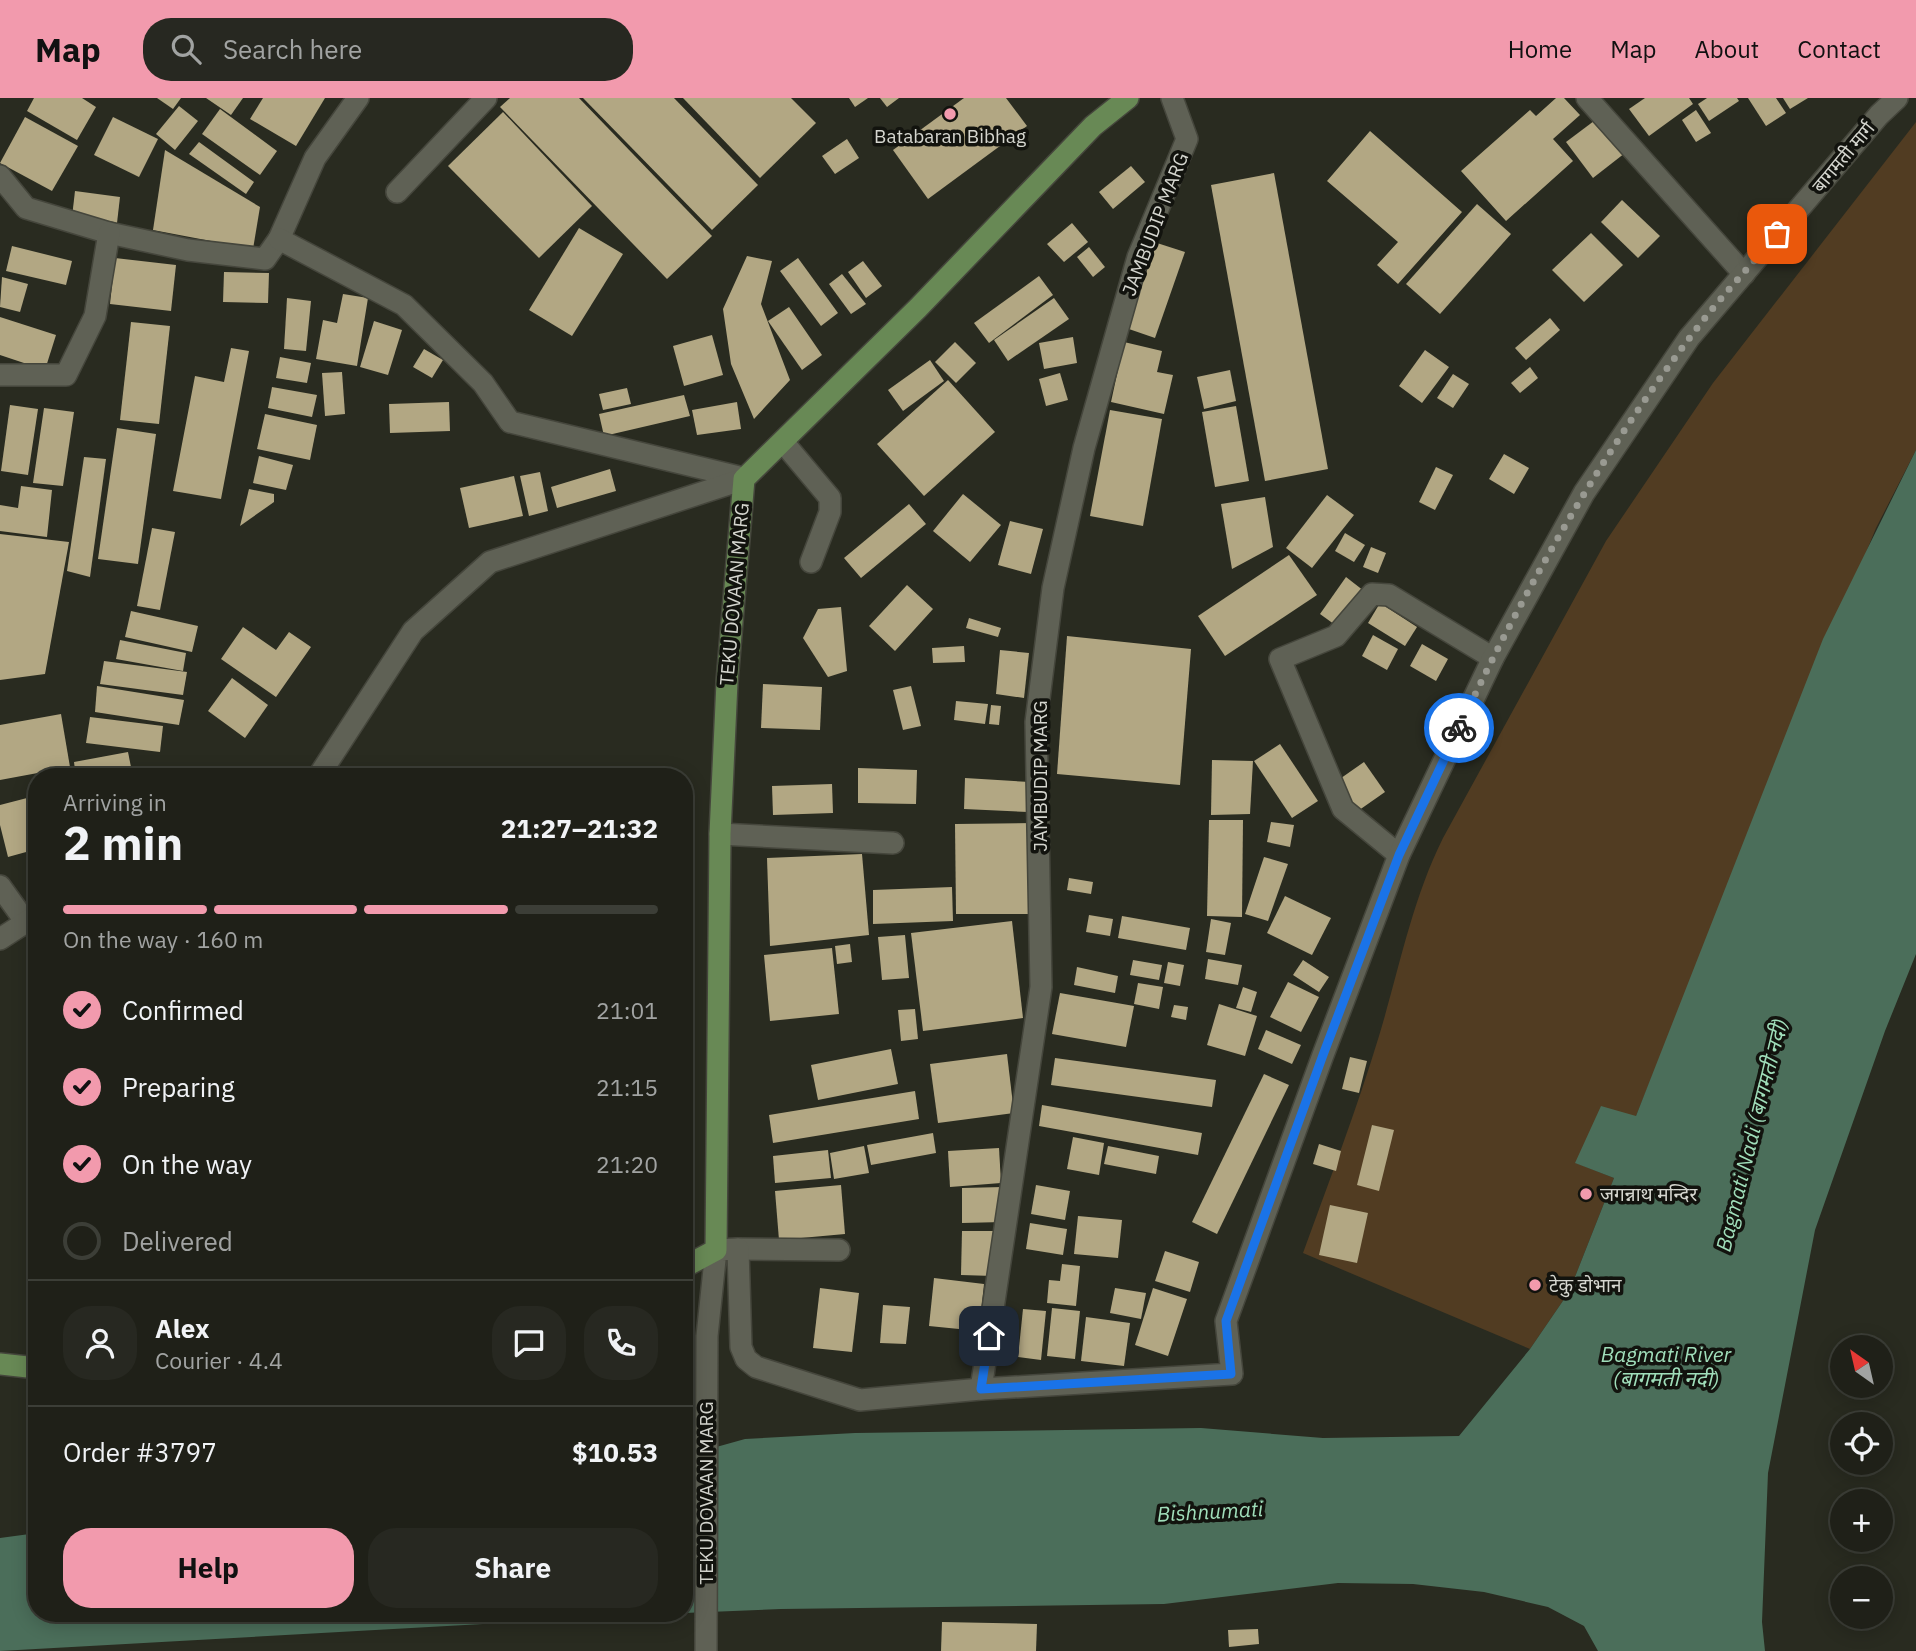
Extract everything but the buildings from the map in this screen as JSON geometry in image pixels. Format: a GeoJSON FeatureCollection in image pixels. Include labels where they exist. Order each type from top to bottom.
{"type":"FeatureCollection","features":[{"type":"Feature","properties":{"kind":"main road","name":"TEKU DOVAAN MARG"},"geometry":{"type":"LineString","coordinates":[[716,1250],[720,834],[727,682],[744,478],[927,299],[1093,126],[1128,98]]}},
{"type":"Feature","properties":{"kind":"main road"},"geometry":{"type":"LineString","coordinates":[[693,1262],[716,1250]]}},
{"type":"Feature","properties":{"kind":"main road"},"geometry":{"type":"LineString","coordinates":[[0,1364],[28,1367]]}},
{"type":"Feature","properties":{"kind":"street"},"geometry":{"type":"LineString","coordinates":[[0,176],[26,208],[109,233],[188,250],[265,259],[279,239],[314,158],[358,98]]}},
{"type":"Feature","properties":{"kind":"street"},"geometry":{"type":"LineString","coordinates":[[397,192],[486,98]]}},
{"type":"Feature","properties":{"kind":"street","name":"JAMBUDIP MARG"},"geometry":{"type":"LineString","coordinates":[[981,1389],[1041,987],[1036,722],[1053,588],[1083,448],[1138,257],[1187,139],[1172,98]]}},
{"type":"Feature","properties":{"kind":"street"},"geometry":{"type":"LineString","coordinates":[[1587,98],[1744,274]]}},
{"type":"Feature","properties":{"kind":"street","name":"बागमती मार्ग"},"geometry":{"type":"LineString","coordinates":[[981,1389],[1231,1374],[1226,1321],[1323,1055],[1399,855],[1493,658],[1590,482],[1689,338],[1879,115],[1897,98]]}},
{"type":"Feature","properties":{"kind":"street"},"geometry":{"type":"LineString","coordinates":[[0,375],[66,375],[96,316],[109,233]]}},
{"type":"Feature","properties":{"kind":"street"},"geometry":{"type":"LineString","coordinates":[[279,239],[404,305],[483,383],[510,422],[744,478]]}},
{"type":"Feature","properties":{"kind":"street"},"geometry":{"type":"LineString","coordinates":[[783,442],[830,498],[830,512],[811,562]]}},
{"type":"Feature","properties":{"kind":"street"},"geometry":{"type":"LineString","coordinates":[[324,768],[413,631],[490,562],[744,478]]}},
{"type":"Feature","properties":{"kind":"street"},"geometry":{"type":"LineString","coordinates":[[1399,855],[1343,809],[1280,659],[1336,636],[1372,594],[1389,595],[1493,658]]}},
{"type":"Feature","properties":{"kind":"street"},"geometry":{"type":"LineString","coordinates":[[720,834],[892,843]]}},
{"type":"Feature","properties":{"kind":"street"},"geometry":{"type":"LineString","coordinates":[[0,886],[28,915]]}},
{"type":"Feature","properties":{"kind":"street"},"geometry":{"type":"LineString","coordinates":[[0,939],[28,920]]}},
{"type":"Feature","properties":{"kind":"street"},"geometry":{"type":"LineString","coordinates":[[738,1249],[741,1347],[746,1359],[756,1367],[860,1400],[981,1389]]}},
{"type":"Feature","properties":{"kind":"street"},"geometry":{"type":"LineString","coordinates":[[716,1250],[839,1250]]}},
{"type":"Feature","properties":{"kind":"street","name":"TEKU DOVAAN MARG"},"geometry":{"type":"LineString","coordinates":[[706,1651],[707,1336],[716,1250]]}},
{"type":"Feature","properties":{"kind":"shaded area"},"geometry":{"type":"Polygon","coordinates":[[[1916,122],[1916,450],[1876,528],[1636,1116],[1576,1163],[1614,1178],[1569,1292],[1530,1349],[1303,1253],[1370,1063],[1414,910],[1443,838],[1606,541],[1713,383],[1916,122]]]}},
{"type":"Feature","properties":{"kind":"water"},"geometry":{"type":"Polygon","coordinates":[[[1916,450],[1916,954],[1885,1031],[1815,1230],[1768,1473],[1762,1622],[1765,1651],[1598,1651],[1584,1626],[1548,1607],[1484,1592],[1413,1584],[1338,1583],[1164,1604],[693,1613],[693,1453],[745,1439],[855,1433],[1201,1428],[1323,1438],[1459,1436],[1530,1349],[1569,1292],[1614,1178],[1575,1163],[1601,1106],[1636,1116],[1823,639],[1916,450]]]}},
{"type":"Feature","properties":{"kind":"water"},"geometry":{"type":"Polygon","coordinates":[[[28,1534],[28,1622],[520,1622],[0,1651],[0,1538],[28,1534]]]}},
{"type":"Feature","properties":{"kind":"way so far"},"geometry":{"type":"LineString","coordinates":[[1459,728],[1493,658],[1584,493],[1689,338],[1777,234]]}},
{"type":"Feature","properties":{"kind":"place","name":"Batabaran Bibhag"},"geometry":{"type":"Point","coordinates":[950,114]}},
{"type":"Feature","properties":{"kind":"place","name":"जगन्नाथ मन्दिर"},"geometry":{"type":"Point","coordinates":[1586,1194]}},
{"type":"Feature","properties":{"kind":"place","name":"टेकु डोभान"},"geometry":{"type":"Point","coordinates":[1535,1285]}},
{"type":"Feature","properties":{"kind":"route"},"geometry":{"type":"LineString","coordinates":[[989,1336],[981,1389],[1231,1374],[1226,1321],[1399,855],[1459,728]]}},
{"type":"Feature","properties":{"kind":"water label","name":"Bagmati Nadi (बागमती नदी)"},"geometry":{"type":"Point","coordinates":[1751,1135]}},
{"type":"Feature","properties":{"kind":"water label","name":"Bagmati River (बागमती नदी)"},"geometry":{"type":"Point","coordinates":[1666,1366]}},
{"type":"Feature","properties":{"kind":"water label","name":"Bishnumati"},"geometry":{"type":"Point","coordinates":[1210,1511]}}]}
